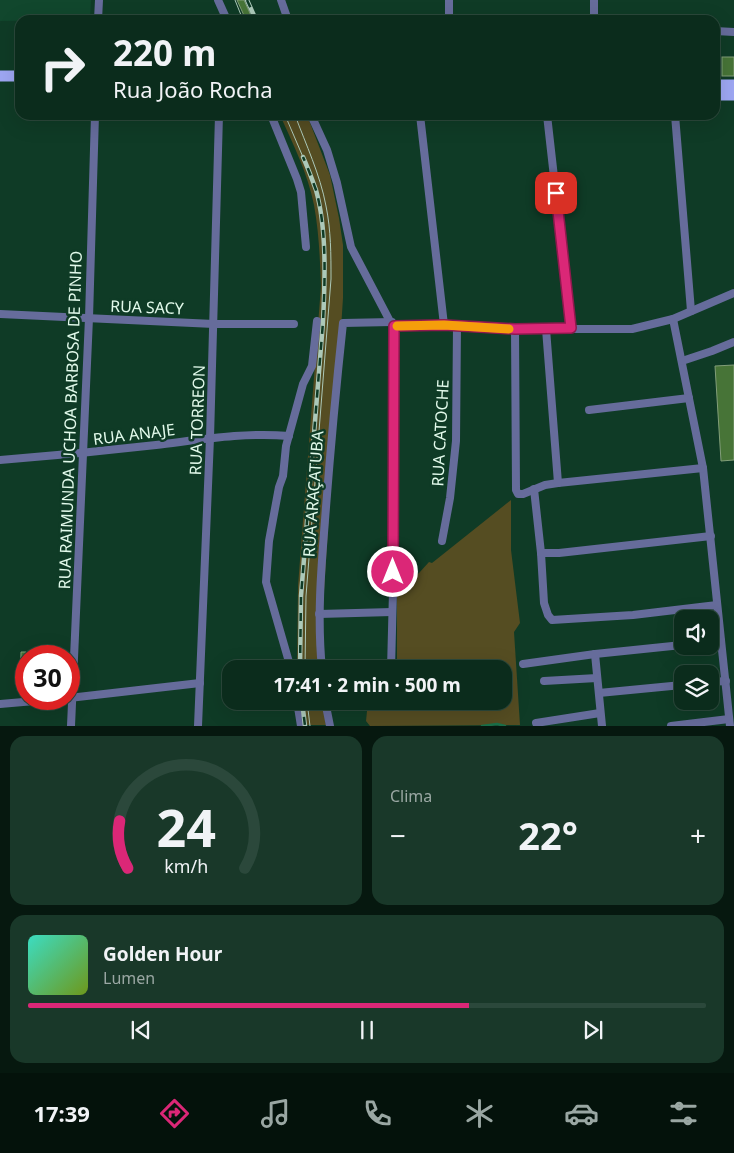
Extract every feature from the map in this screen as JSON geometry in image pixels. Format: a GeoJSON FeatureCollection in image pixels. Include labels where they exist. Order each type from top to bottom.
{"type":"FeatureCollection","features":[{"type":"Feature","properties":{"kind":"main road"},"geometry":{"type":"LineString","coordinates":[[0,76],[15,76]]}},
{"type":"Feature","properties":{"kind":"main road"},"geometry":{"type":"LineString","coordinates":[[720,85],[734,85]]}},
{"type":"Feature","properties":{"kind":"main road"},"geometry":{"type":"LineString","coordinates":[[720,95],[734,95]]}},
{"type":"Feature","properties":{"kind":"street"},"geometry":{"type":"LineString","coordinates":[[98,15],[99,0]]}},
{"type":"Feature","properties":{"kind":"street"},"geometry":{"type":"LineString","coordinates":[[218,0],[225,15]]}},
{"type":"Feature","properties":{"kind":"street"},"geometry":{"type":"LineString","coordinates":[[281,0],[286,15]]}},
{"type":"Feature","properties":{"kind":"street"},"geometry":{"type":"LineString","coordinates":[[449,0],[449,15]]}},
{"type":"Feature","properties":{"kind":"street"},"geometry":{"type":"LineString","coordinates":[[594,0],[594,15]]}},
{"type":"Feature","properties":{"kind":"street"},"geometry":{"type":"LineString","coordinates":[[720,31],[734,32]]}},
{"type":"Feature","properties":{"kind":"street","name":"RUA RAIMUNDA UCHOA BARBOSA DE PINHO"},"geometry":{"type":"LineString","coordinates":[[73,645],[89,318],[95,120]]}},
{"type":"Feature","properties":{"kind":"street","name":"RUA TORREON"},"geometry":{"type":"LineString","coordinates":[[198,726],[210,438],[220,120]]}},
{"type":"Feature","properties":{"kind":"street"},"geometry":{"type":"LineString","coordinates":[[273,120],[301,192],[306,247]]}},
{"type":"Feature","properties":{"kind":"street"},"geometry":{"type":"LineString","coordinates":[[313,120],[327,150],[337,183],[351,247],[393,324],[391,660]]}},
{"type":"Feature","properties":{"kind":"street"},"geometry":{"type":"LineString","coordinates":[[421,120],[444,325]]}},
{"type":"Feature","properties":{"kind":"street"},"geometry":{"type":"LineString","coordinates":[[548,120],[571,328]]}},
{"type":"Feature","properties":{"kind":"street"},"geometry":{"type":"LineString","coordinates":[[675,120],[691,311]]}},
{"type":"Feature","properties":{"kind":"street"},"geometry":{"type":"LineString","coordinates":[[393,324],[515,329],[632,328],[673,319],[734,293]]}},
{"type":"Feature","properties":{"kind":"street","name":"RUA SACY"},"geometry":{"type":"LineString","coordinates":[[0,314],[214,324],[294,324]]}},
{"type":"Feature","properties":{"kind":"street"},"geometry":{"type":"LineString","coordinates":[[671,726],[729,722],[704,468],[673,319]]}},
{"type":"Feature","properties":{"kind":"street"},"geometry":{"type":"LineString","coordinates":[[288,660],[266,582],[268,541],[283,476],[288,436],[304,384],[312,366],[317,321]]}},
{"type":"Feature","properties":{"kind":"street","name":"RUA ARAÇATUBA"},"geometry":{"type":"LineString","coordinates":[[322,660],[319,614],[331,446],[343,323],[393,324]]}},
{"type":"Feature","properties":{"kind":"street","name":"RUA CATOCHE"},"geometry":{"type":"LineString","coordinates":[[442,541],[450,498],[456,441],[457,326]]}},
{"type":"Feature","properties":{"kind":"street"},"geometry":{"type":"LineString","coordinates":[[515,329],[516,490],[520,494],[545,485],[558,483],[704,468]]}},
{"type":"Feature","properties":{"kind":"street"},"geometry":{"type":"LineString","coordinates":[[546,329],[558,483]]}},
{"type":"Feature","properties":{"kind":"street"},"geometry":{"type":"LineString","coordinates":[[682,360],[734,342]]}},
{"type":"Feature","properties":{"kind":"street"},"geometry":{"type":"LineString","coordinates":[[589,410],[689,398]]}},
{"type":"Feature","properties":{"kind":"street","name":"RUA ANAJE"},"geometry":{"type":"LineString","coordinates":[[0,460],[83,454],[210,438],[270,434],[288,436]]}},
{"type":"Feature","properties":{"kind":"street"},"geometry":{"type":"LineString","coordinates":[[534,490],[544,603],[550,619],[555,621],[633,615],[717,605]]}},
{"type":"Feature","properties":{"kind":"street"},"geometry":{"type":"LineString","coordinates":[[541,553],[558,553],[711,536]]}},
{"type":"Feature","properties":{"kind":"street"},"geometry":{"type":"LineString","coordinates":[[319,614],[392,612]]}},
{"type":"Feature","properties":{"kind":"street"},"geometry":{"type":"LineString","coordinates":[[523,664],[674,646]]}},
{"type":"Feature","properties":{"kind":"street"},"geometry":{"type":"LineString","coordinates":[[595,654],[602,726]]}},
{"type":"Feature","properties":{"kind":"street"},"geometry":{"type":"LineString","coordinates":[[544,681],[597,678]]}},
{"type":"Feature","properties":{"kind":"street"},"geometry":{"type":"LineString","coordinates":[[719,681],[726,680]]}},
{"type":"Feature","properties":{"kind":"street"},"geometry":{"type":"LineString","coordinates":[[80,697],[200,683]]}},
{"type":"Feature","properties":{"kind":"street"},"geometry":{"type":"LineString","coordinates":[[599,694],[674,686]]}},
{"type":"Feature","properties":{"kind":"street"},"geometry":{"type":"LineString","coordinates":[[0,704],[15,703]]}},
{"type":"Feature","properties":{"kind":"street","name":"RUA RAIMUNDA UCHOA BARBOSA DE PINHO"},"geometry":{"type":"LineString","coordinates":[[70,710],[71,726]]}},
{"type":"Feature","properties":{"kind":"street"},"geometry":{"type":"LineString","coordinates":[[298,710],[301,726]]}},
{"type":"Feature","properties":{"kind":"street"},"geometry":{"type":"LineString","coordinates":[[327,710],[330,726]]}},
{"type":"Feature","properties":{"kind":"street"},"geometry":{"type":"LineString","coordinates":[[536,723],[600,713]]}},
{"type":"Feature","properties":{"kind":"shaded area"},"geometry":{"type":"Polygon","coordinates":[[[0,0],[91,0],[90,15],[15,15],[15,21],[0,21],[0,0]]]}},
{"type":"Feature","properties":{"kind":"shaded area"},"geometry":{"type":"Polygon","coordinates":[[[282,120],[309,120],[330,175],[343,245],[343,298],[320,660],[297,660],[298,586],[321,286],[317,225],[308,182],[282,120]]]}},
{"type":"Feature","properties":{"kind":"shaded area"},"geometry":{"type":"Polygon","coordinates":[[[511,500],[511,550],[520,623],[514,632],[520,725],[370,726],[366,721],[367,710],[512,710],[512,660],[397,660],[397,586],[399,588],[419,573],[429,562],[432,563],[511,500]]]}},
{"type":"Feature","properties":{"kind":"shaded area"},"geometry":{"type":"Polygon","coordinates":[[[300,710],[324,710],[326,725],[302,725],[300,710]]]}},
{"type":"Feature","properties":{"kind":"building"},"geometry":{"type":"Polygon","coordinates":[[[237,0],[244,0],[251,15],[244,15],[237,0]]]}},
{"type":"Feature","properties":{"kind":"building"},"geometry":{"type":"Polygon","coordinates":[[[722,57],[734,57],[734,76],[722,76],[722,57]]]}},
{"type":"Feature","properties":{"kind":"building"},"geometry":{"type":"Polygon","coordinates":[[[734,365],[734,460],[721,461],[715,366],[734,365]]]}},
{"type":"Feature","properties":{"kind":"waterway"},"geometry":{"type":"LineString","coordinates":[[482,726],[497,724],[505,726]]}},
{"type":"Feature","properties":{"kind":"tram line"},"geometry":{"type":"LineString","coordinates":[[235,0],[241,15]]}},
{"type":"Feature","properties":{"kind":"tram line"},"geometry":{"type":"LineString","coordinates":[[287,120],[303,157]]}},
{"type":"Feature","properties":{"kind":"tram line"},"geometry":{"type":"LineString","coordinates":[[297,120],[316,171],[326,206],[331,261],[306,596],[305,660]]}},
{"type":"Feature","properties":{"kind":"tram line"},"geometry":{"type":"LineString","coordinates":[[308,710],[310,726]]}},
{"type":"Feature","properties":{"kind":"railway"},"geometry":{"type":"LineString","coordinates":[[247,0],[254,15]]}},
{"type":"Feature","properties":{"kind":"railway"},"geometry":{"type":"LineString","coordinates":[[300,660],[301,596],[323,322],[325,272],[324,238],[320,205],[303,157]]}},
{"type":"Feature","properties":{"kind":"railway"},"geometry":{"type":"LineString","coordinates":[[303,710],[305,726]]}},
{"type":"Feature","properties":{"kind":"slow traffic"},"geometry":{"type":"LineString","coordinates":[[397,326],[444,325],[509,329]]}},
{"type":"Feature","properties":{"kind":"route"},"geometry":{"type":"LineString","coordinates":[[393,572],[392,439],[394,326],[444,325],[515,329],[571,328],[556,193]]}}]}
